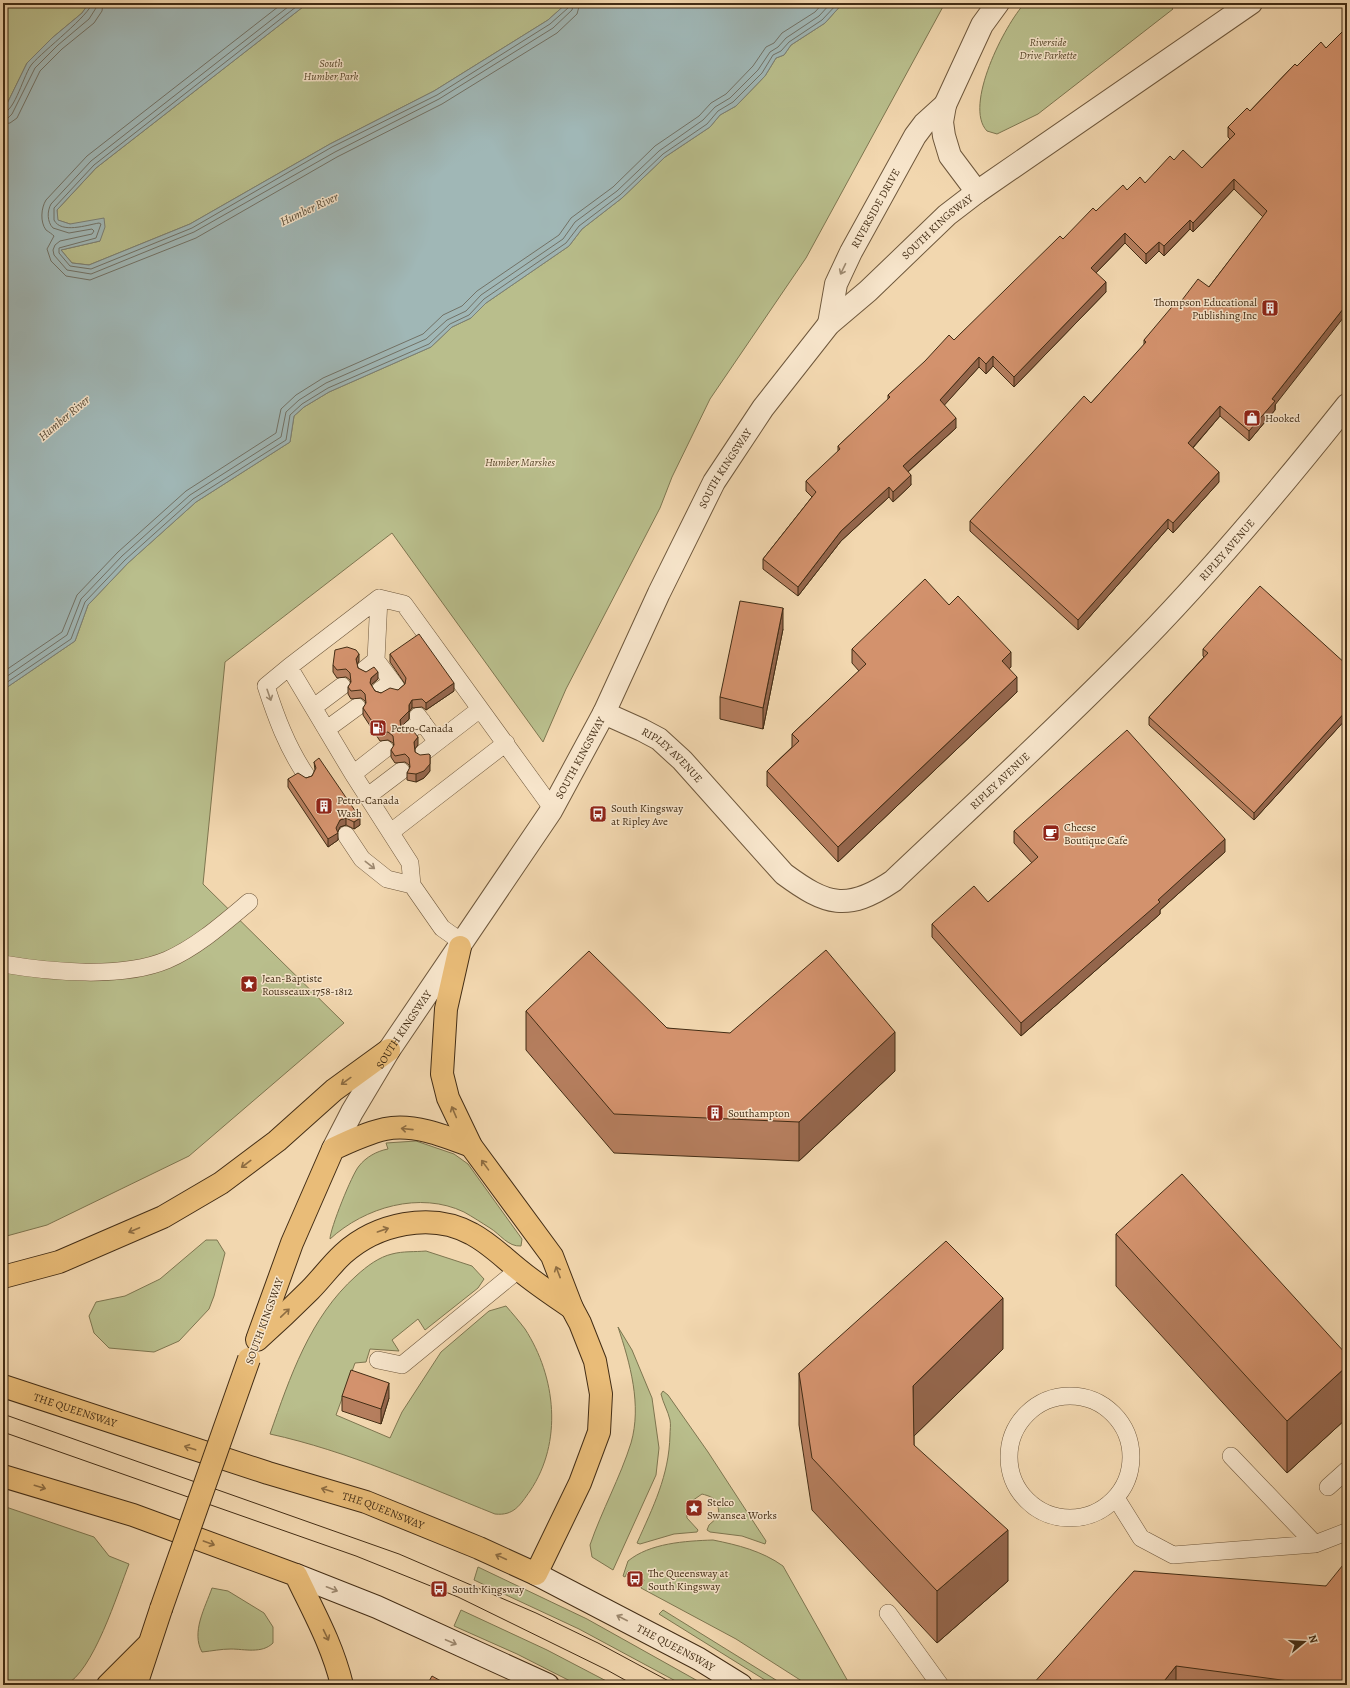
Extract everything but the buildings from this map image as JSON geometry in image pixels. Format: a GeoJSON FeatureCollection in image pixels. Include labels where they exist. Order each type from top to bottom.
{"type":"FeatureCollection","features":[{"type":"Feature","properties":{"kind":"main road"},"geometry":{"type":"LineString","coordinates":[[461,945],[446,1009],[442,1074],[448,1098],[471,1146],[552,1256],[572,1308],[586,1336],[599,1377],[601,1394],[599,1432],[580,1483],[536,1574]]}},
{"type":"Feature","properties":{"kind":"main road"},"geometry":{"type":"LineString","coordinates":[[3,1277],[59,1262],[163,1217],[215,1187],[277,1141],[334,1090],[389,1050]]}},
{"type":"Feature","properties":{"kind":"main road"},"geometry":{"type":"LineString","coordinates":[[333,1149],[360,1137],[396,1128],[437,1133],[471,1146]]}},
{"type":"Feature","properties":{"kind":"main road","name":"SOUTH KINGSWAY"},"geometry":{"type":"LineString","coordinates":[[136,1685],[161,1608],[292,1243],[333,1149]]}},
{"type":"Feature","properties":{"kind":"main road"},"geometry":{"type":"LineString","coordinates":[[253,1350],[343,1254],[367,1236],[385,1229],[405,1224],[436,1222],[452,1226],[471,1234],[492,1247],[518,1270],[572,1308]]}},
{"type":"Feature","properties":{"kind":"main road","name":"THE QUEENSWAY"},"geometry":{"type":"LineString","coordinates":[[3,1386],[268,1473],[366,1502],[479,1548],[536,1574]]}},
{"type":"Feature","properties":{"kind":"main road"},"geometry":{"type":"LineString","coordinates":[[3,1476],[133,1515],[296,1575],[327,1636],[336,1661],[342,1685]]}},
{"type":"Feature","properties":{"kind":"main road"},"geometry":{"type":"LineString","coordinates":[[108,1685],[150,1642]]}},
{"type":"Feature","properties":{"kind":"street","name":"RIVERSIDE DRIVE"},"geometry":{"type":"LineString","coordinates":[[976,192],[950,156],[942,122],[945,105],[982,25],[998,3]]}},
{"type":"Feature","properties":{"kind":"street","name":"SOUTH KINGSWAY"},"geometry":{"type":"LineString","coordinates":[[333,1149],[352,1112],[389,1050],[552,808],[604,713],[659,593],[714,482],[763,408],[829,324],[868,291],[946,215],[976,192],[1251,3]]}},
{"type":"Feature","properties":{"kind":"street","name":"RIVERSIDE DRIVE"},"geometry":{"type":"LineString","coordinates":[[829,324],[836,284],[851,252],[915,136],[924,124],[945,105]]}},
{"type":"Feature","properties":{"kind":"street","name":"RIPLEY AVENUE"},"geometry":{"type":"LineString","coordinates":[[604,713],[659,739],[682,760],[784,874],[800,886],[827,900],[840,902],[858,899],[875,893],[904,870],[1126,659],[1200,581],[1265,506],[1347,405]]}},
{"type":"Feature","properties":{"kind":"street","name":"THE QUEENSWAY"},"geometry":{"type":"LineString","coordinates":[[536,1574],[699,1659],[741,1685]]}},
{"type":"Feature","properties":{"kind":"street"},"geometry":{"type":"LineString","coordinates":[[296,1575],[377,1607],[548,1685]]}},
{"type":"Feature","properties":{"kind":"lane"},"geometry":{"type":"LineString","coordinates":[[380,598],[370,664],[389,686]]}},
{"type":"Feature","properties":{"kind":"lane"},"geometry":{"type":"LineString","coordinates":[[306,775],[294,757],[277,720],[266,686],[380,598]]}},
{"type":"Feature","properties":{"kind":"lane"},"geometry":{"type":"LineString","coordinates":[[380,598],[404,604],[552,808]]}},
{"type":"Feature","properties":{"kind":"lane"},"geometry":{"type":"LineString","coordinates":[[289,667],[328,729],[353,774],[410,863],[412,885],[442,928],[461,945]]}},
{"type":"Feature","properties":{"kind":"lane"},"geometry":{"type":"LineString","coordinates":[[314,706],[342,686]]}},
{"type":"Feature","properties":{"kind":"lane"},"geometry":{"type":"LineString","coordinates":[[328,729],[357,707]]}},
{"type":"Feature","properties":{"kind":"lane"},"geometry":{"type":"LineString","coordinates":[[423,753],[480,709]]}},
{"type":"Feature","properties":{"kind":"lane"},"geometry":{"type":"LineString","coordinates":[[416,723],[437,742]]}},
{"type":"Feature","properties":{"kind":"lane"},"geometry":{"type":"LineString","coordinates":[[391,832],[506,743]]}},
{"type":"Feature","properties":{"kind":"lane"},"geometry":{"type":"LineString","coordinates":[[353,774],[385,748]]}},
{"type":"Feature","properties":{"kind":"lane"},"geometry":{"type":"LineString","coordinates":[[368,796],[401,772]]}},
{"type":"Feature","properties":{"kind":"lane"},"geometry":{"type":"LineString","coordinates":[[346,835],[362,859],[387,879],[412,885]]}},
{"type":"Feature","properties":{"kind":"lane"},"geometry":{"type":"LineString","coordinates":[[3,964],[47,970],[84,972],[143,968],[167,960],[195,944],[249,902]]}},
{"type":"Feature","properties":{"kind":"lane"},"geometry":{"type":"LineString","coordinates":[[378,1360],[402,1365],[518,1270]]}},
{"type":"Feature","properties":{"kind":"lane"},"geometry":{"type":"LineString","coordinates":[[1063,1396],[1079,1397],[1094,1401],[1110,1412],[1122,1426],[1129,1444],[1130,1463],[1126,1482],[1116,1498],[1101,1510],[1082,1518],[1063,1518],[1043,1513],[1027,1502],[1015,1486],[1009,1467],[1010,1447],[1016,1428],[1028,1412],[1044,1401],[1063,1396]]}},
{"type":"Feature","properties":{"kind":"lane"},"geometry":{"type":"LineString","coordinates":[[1231,1456],[1315,1544]]}},
{"type":"Feature","properties":{"kind":"lane"},"geometry":{"type":"LineString","coordinates":[[1328,1487],[1347,1470]]}},
{"type":"Feature","properties":{"kind":"lane"},"geometry":{"type":"LineString","coordinates":[[1116,1498],[1141,1538],[1173,1555],[1315,1544],[1346,1532]]}},
{"type":"Feature","properties":{"kind":"lane"},"geometry":{"type":"LineString","coordinates":[[888,1613],[940,1685]]}},
{"type":"Feature","properties":{"kind":"green space"},"geometry":{"type":"Polygon","coordinates":[[[3,3],[89,3],[82,13],[52,38],[27,63],[3,112],[3,3]]]}},
{"type":"Feature","properties":{"kind":"green space","name":"South Humber Park"},"geometry":{"type":"Polygon","coordinates":[[[308,3],[567,3],[548,20],[434,91],[330,144],[190,224],[89,265],[72,263],[61,250],[100,241],[70,224],[57,220],[57,210],[96,168],[308,3]]]}},
{"type":"Feature","properties":{"kind":"green space","name":"Humber Marshes"},"geometry":{"type":"Polygon","coordinates":[[[843,3],[945,3],[806,258],[710,399],[672,477],[660,508],[566,689],[543,742],[392,533],[225,662],[203,884],[344,1023],[189,1156],[47,1225],[3,1237],[3,690],[75,641],[88,605],[128,563],[196,502],[290,442],[294,416],[304,407],[329,392],[431,347],[452,327],[471,318],[486,303],[569,246],[582,229],[622,198],[665,157],[710,127],[720,115],[736,106],[765,76],[776,58],[784,55],[791,45],[825,23],[843,3]]]}},
{"type":"Feature","properties":{"kind":"green space","name":"Riverside Drive Parkette"},"geometry":{"type":"Polygon","coordinates":[[[1025,3],[1168,3],[1173,9],[1038,114],[997,134],[987,131],[981,119],[980,103],[983,85],[998,46],[1007,28],[1025,3]]]}},
{"type":"Feature","properties":{"kind":"green space"},"geometry":{"type":"Polygon","coordinates":[[[416,1141],[454,1154],[468,1164],[522,1239],[521,1246],[516,1246],[508,1242],[490,1228],[464,1212],[447,1206],[429,1203],[411,1203],[376,1211],[360,1218],[330,1239],[337,1214],[359,1166],[372,1155],[388,1149],[386,1143],[416,1141]]]}},
{"type":"Feature","properties":{"kind":"green space"},"geometry":{"type":"Polygon","coordinates":[[[206,1240],[217,1240],[225,1253],[214,1296],[209,1309],[179,1341],[154,1352],[109,1348],[94,1333],[89,1316],[96,1302],[125,1296],[160,1279],[206,1240]]]}},
{"type":"Feature","properties":{"kind":"green space"},"geometry":{"type":"Polygon","coordinates":[[[426,1251],[472,1266],[484,1279],[478,1288],[425,1330],[418,1319],[392,1340],[399,1351],[370,1349],[366,1362],[355,1363],[336,1415],[390,1438],[402,1412],[441,1352],[489,1311],[506,1306],[525,1329],[544,1368],[552,1410],[548,1452],[541,1472],[523,1501],[512,1511],[507,1513],[495,1514],[356,1459],[299,1441],[270,1434],[285,1391],[303,1349],[326,1310],[340,1292],[364,1269],[382,1257],[400,1252],[426,1251]]]}},
{"type":"Feature","properties":{"kind":"green space"},"geometry":{"type":"Polygon","coordinates":[[[618,1327],[632,1350],[652,1398],[659,1448],[656,1475],[613,1570],[592,1557],[590,1545],[627,1456],[634,1429],[635,1399],[633,1384],[627,1355],[618,1327]]]}},
{"type":"Feature","properties":{"kind":"green space"},"geometry":{"type":"Polygon","coordinates":[[[663,1391],[668,1395],[708,1452],[766,1541],[765,1544],[742,1536],[710,1532],[707,1530],[709,1525],[719,1516],[718,1507],[714,1499],[702,1494],[686,1505],[687,1518],[698,1530],[697,1532],[674,1534],[640,1544],[637,1543],[659,1491],[667,1464],[670,1424],[661,1394],[663,1391]]]}},
{"type":"Feature","properties":{"kind":"green space"},"geometry":{"type":"Polygon","coordinates":[[[3,1506],[94,1537],[109,1556],[129,1564],[95,1649],[75,1678],[65,1685],[3,1685],[3,1506]]]}},
{"type":"Feature","properties":{"kind":"green space"},"geometry":{"type":"Polygon","coordinates":[[[713,1540],[750,1549],[767,1556],[783,1566],[850,1685],[808,1685],[736,1639],[641,1588],[644,1580],[628,1571],[625,1577],[623,1576],[628,1561],[647,1550],[680,1542],[713,1540]]]}},
{"type":"Feature","properties":{"kind":"green space"},"geometry":{"type":"Polygon","coordinates":[[[478,1567],[587,1619],[705,1685],[683,1685],[579,1629],[474,1580],[478,1567]]]}},
{"type":"Feature","properties":{"kind":"green space"},"geometry":{"type":"Polygon","coordinates":[[[212,1588],[228,1591],[264,1613],[273,1627],[273,1643],[264,1649],[258,1650],[227,1649],[202,1652],[199,1644],[198,1628],[212,1588]]]}},
{"type":"Feature","properties":{"kind":"green space"},"geometry":{"type":"Polygon","coordinates":[[[461,1610],[547,1650],[614,1685],[578,1685],[517,1654],[454,1626],[461,1610]]]}},
{"type":"Feature","properties":{"kind":"green space"},"geometry":{"type":"Polygon","coordinates":[[[663,1610],[784,1685],[773,1685],[659,1614],[663,1610]]]}},
{"type":"Feature","properties":{"kind":"water","name":"Humber River"},"geometry":{"type":"Polygon","coordinates":[[[89,3],[308,3],[96,168],[57,210],[58,220],[70,224],[104,218],[105,227],[100,241],[61,250],[72,263],[89,265],[190,224],[330,144],[434,91],[548,20],[567,3],[843,3],[825,23],[791,45],[784,55],[776,58],[765,76],[736,106],[720,115],[710,127],[665,157],[622,198],[582,229],[569,246],[486,303],[471,318],[452,327],[431,347],[329,392],[304,407],[294,416],[290,442],[196,502],[128,563],[88,605],[75,641],[3,690],[3,112],[27,63],[52,38],[82,13],[89,3]]]}},
{"type":"Feature","properties":{"kind":"tram line"},"geometry":{"type":"LineString","coordinates":[[3,1414],[399,1554],[536,1613],[598,1643],[676,1685]]}},
{"type":"Feature","properties":{"kind":"tram line"},"geometry":{"type":"LineString","coordinates":[[3,1432],[356,1556],[458,1597],[607,1670],[634,1685]]}},
{"type":"Feature","properties":{"kind":"place","name":"Thompson Educational Publishing Inc"},"geometry":{"type":"Point","coordinates":[1270,308]}},
{"type":"Feature","properties":{"kind":"place","name":"Hooked"},"geometry":{"type":"Point","coordinates":[1252,418]}},
{"type":"Feature","properties":{"kind":"place","name":"Petro-Canada"},"geometry":{"type":"Point","coordinates":[378,728]}},
{"type":"Feature","properties":{"kind":"place","name":"Petro-Canada Wash"},"geometry":{"type":"Point","coordinates":[324,806]}},
{"type":"Feature","properties":{"kind":"place","name":"South Kingsway at Ripley Ave"},"geometry":{"type":"Point","coordinates":[598,814]}},
{"type":"Feature","properties":{"kind":"place","name":"Cheese Boutique Cafe"},"geometry":{"type":"Point","coordinates":[1051,833]}},
{"type":"Feature","properties":{"kind":"place","name":"Jean-Baptiste Rousseaux 1758-1812"},"geometry":{"type":"Point","coordinates":[249,984]}},
{"type":"Feature","properties":{"kind":"place","name":"Southampton"},"geometry":{"type":"Point","coordinates":[715,1113]}},
{"type":"Feature","properties":{"kind":"place","name":"Stelco Swansea Works"},"geometry":{"type":"Point","coordinates":[694,1508]}},
{"type":"Feature","properties":{"kind":"place","name":"The Queensway at South Kingsway"},"geometry":{"type":"Point","coordinates":[635,1579]}},
{"type":"Feature","properties":{"kind":"place","name":"South Kingsway"},"geometry":{"type":"Point","coordinates":[439,1589]}}]}
